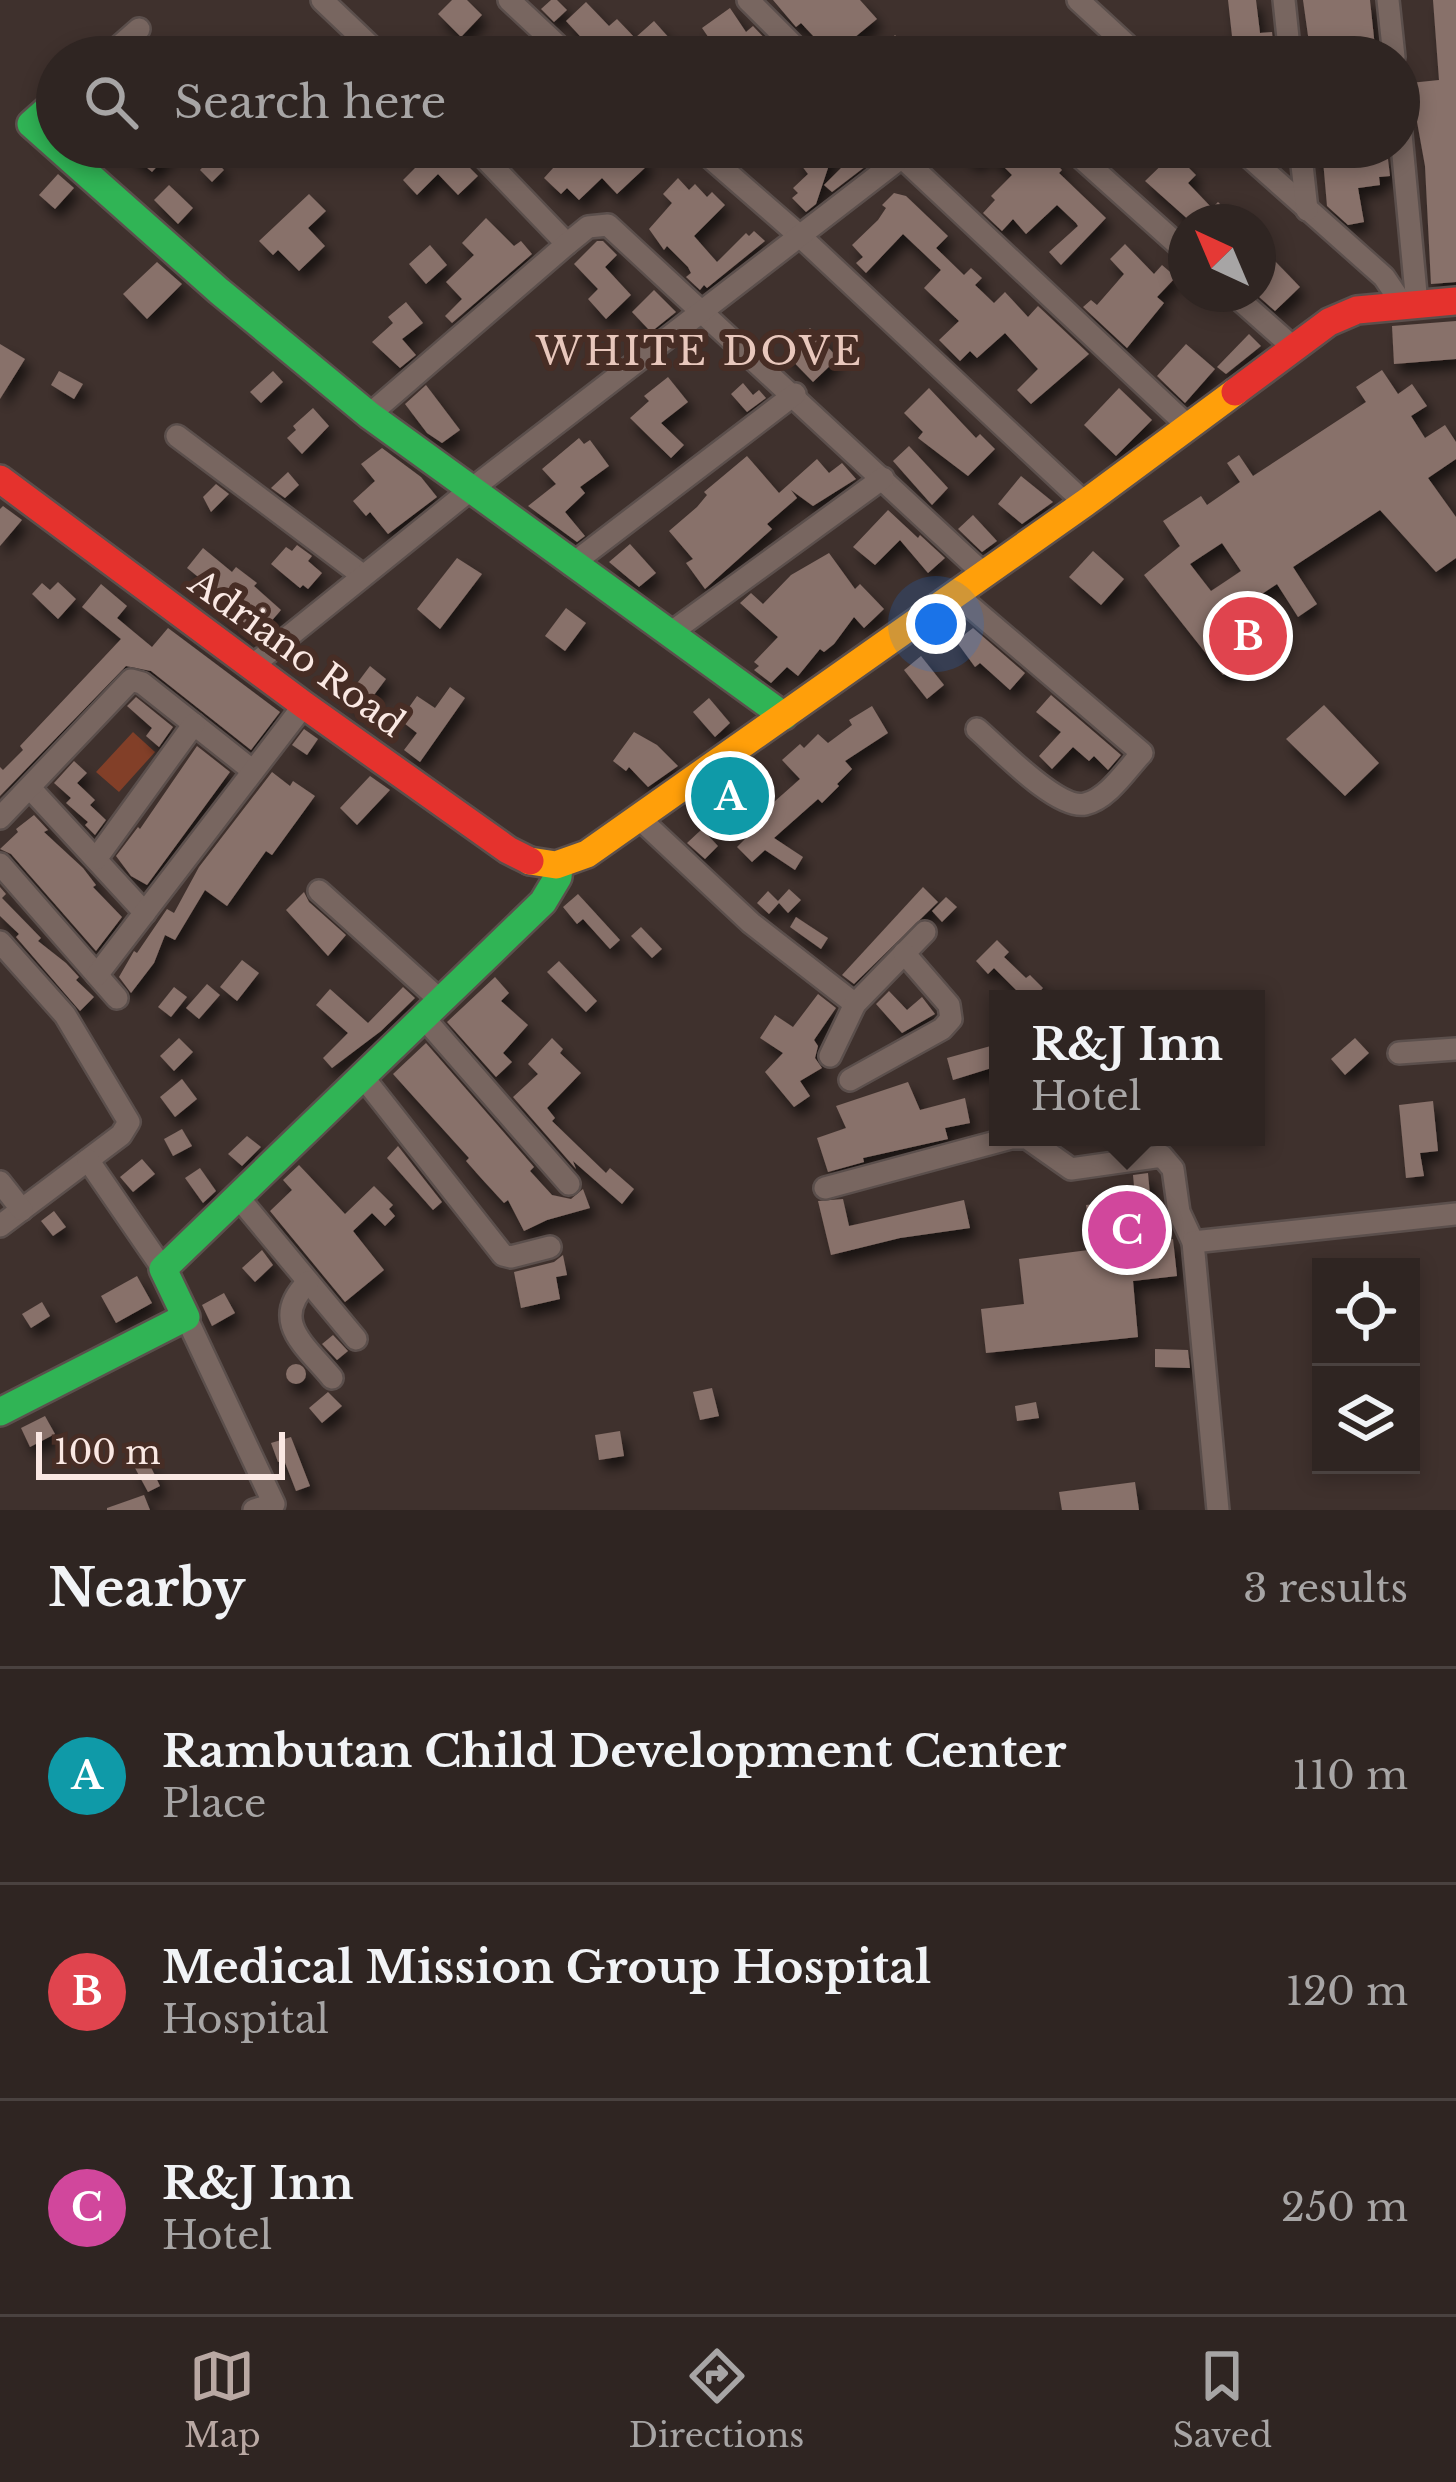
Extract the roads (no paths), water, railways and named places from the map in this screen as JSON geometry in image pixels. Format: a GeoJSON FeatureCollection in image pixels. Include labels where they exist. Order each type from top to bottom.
{"type":"FeatureCollection","features":[{"type":"Feature","properties":{"kind":"street"},"geometry":{"type":"LineString","coordinates":[[322,0],[360,36]]}},
{"type":"Feature","properties":{"kind":"street"},"geometry":{"type":"LineString","coordinates":[[509,0],[548,36]]}},
{"type":"Feature","properties":{"kind":"street"},"geometry":{"type":"LineString","coordinates":[[748,0],[784,36]]}},
{"type":"Feature","properties":{"kind":"street"},"geometry":{"type":"LineString","coordinates":[[1078,0],[1117,36]]}},
{"type":"Feature","properties":{"kind":"street"},"geometry":{"type":"LineString","coordinates":[[1284,0],[1288,36]]}},
{"type":"Feature","properties":{"kind":"street"},"geometry":{"type":"LineString","coordinates":[[1388,0],[1392,36]]}},
{"type":"Feature","properties":{"kind":"street"},"geometry":{"type":"LineString","coordinates":[[131,36],[140,28]]}},
{"type":"Feature","properties":{"kind":"street"},"geometry":{"type":"LineString","coordinates":[[81,168],[369,415],[784,716]]}},
{"type":"Feature","properties":{"kind":"street"},"geometry":{"type":"LineString","coordinates":[[494,168],[567,244]]}},
{"type":"Feature","properties":{"kind":"street"},"geometry":{"type":"LineString","coordinates":[[722,168],[1085,503]]}},
{"type":"Feature","properties":{"kind":"street"},"geometry":{"type":"LineString","coordinates":[[252,666],[701,310],[801,237],[882,168]]}},
{"type":"Feature","properties":{"kind":"street"},"geometry":{"type":"LineString","coordinates":[[920,168],[1189,427]]}},
{"type":"Feature","properties":{"kind":"street"},"geometry":{"type":"LineString","coordinates":[[1092,168],[1168,236]]}},
{"type":"Feature","properties":{"kind":"street"},"geometry":{"type":"LineString","coordinates":[[1261,168],[1410,304]]}},
{"type":"Feature","properties":{"kind":"street"},"geometry":{"type":"LineString","coordinates":[[1302,168],[1307,210]]}},
{"type":"Feature","properties":{"kind":"street"},"geometry":{"type":"LineString","coordinates":[[1402,168],[1410,304]]}},
{"type":"Feature","properties":{"kind":"street"},"geometry":{"type":"LineString","coordinates":[[369,415],[588,227],[608,224],[985,575]]}},
{"type":"Feature","properties":{"kind":"street"},"geometry":{"type":"LineString","coordinates":[[163,1269],[543,902],[558,878],[559,867],[639,818],[957,595],[1344,314],[1456,301]]}},
{"type":"Feature","properties":{"kind":"street"},"geometry":{"type":"LineString","coordinates":[[1254,312],[1293,347]]}},
{"type":"Feature","properties":{"kind":"street"},"geometry":{"type":"LineString","coordinates":[[571,565],[795,394]]}},
{"type":"Feature","properties":{"kind":"street"},"geometry":{"type":"LineString","coordinates":[[176,436],[362,575]]}},
{"type":"Feature","properties":{"kind":"street"},"geometry":{"type":"LineString","coordinates":[[669,634],[883,478]]}},
{"type":"Feature","properties":{"kind":"street","name":"Adriano Road"},"geometry":{"type":"LineString","coordinates":[[0,479],[304,705],[521,858],[559,867]]}},
{"type":"Feature","properties":{"kind":"street"},"geometry":{"type":"LineString","coordinates":[[957,595],[1142,753],[1100,796],[1085,804],[1069,803],[976,729]]}},
{"type":"Feature","properties":{"kind":"street"},"geometry":{"type":"LineString","coordinates":[[0,818],[131,680],[142,683],[253,771]]}},
{"type":"Feature","properties":{"kind":"street"},"geometry":{"type":"LineString","coordinates":[[98,975],[304,705]]}},
{"type":"Feature","properties":{"kind":"street"},"geometry":{"type":"LineString","coordinates":[[96,859],[194,724]]}},
{"type":"Feature","properties":{"kind":"street"},"geometry":{"type":"LineString","coordinates":[[30,788],[146,913]]}},
{"type":"Feature","properties":{"kind":"street"},"geometry":{"type":"LineString","coordinates":[[639,818],[751,923],[855,1004]]}},
{"type":"Feature","properties":{"kind":"street"},"geometry":{"type":"LineString","coordinates":[[0,864],[117,998]]}},
{"type":"Feature","properties":{"kind":"street"},"geometry":{"type":"LineString","coordinates":[[320,891],[432,1010],[569,1184]]}},
{"type":"Feature","properties":{"kind":"street"},"geometry":{"type":"LineString","coordinates":[[830,1056],[855,1004],[925,932]]}},
{"type":"Feature","properties":{"kind":"street"},"geometry":{"type":"LineString","coordinates":[[0,942],[65,1015],[129,1122],[121,1135],[0,1226]]}},
{"type":"Feature","properties":{"kind":"street"},"geometry":{"type":"LineString","coordinates":[[850,1080],[943,1029],[951,1018],[949,1005],[904,953]]}},
{"type":"Feature","properties":{"kind":"street"},"geometry":{"type":"LineString","coordinates":[[1399,1053],[1456,1049]]}},
{"type":"Feature","properties":{"kind":"street"},"geometry":{"type":"LineString","coordinates":[[363,1077],[503,1255],[550,1246]]}},
{"type":"Feature","properties":{"kind":"street"},"geometry":{"type":"LineString","coordinates":[[825,1188],[989,1144]]}},
{"type":"Feature","properties":{"kind":"street"},"geometry":{"type":"LineString","coordinates":[[1039,1146],[1071,1169],[1162,1156],[1173,1168],[1179,1212],[1193,1242],[1218,1510]]}},
{"type":"Feature","properties":{"kind":"street"},"geometry":{"type":"LineString","coordinates":[[88,1160],[163,1269],[186,1317],[274,1504],[254,1510]]}},
{"type":"Feature","properties":{"kind":"street"},"geometry":{"type":"LineString","coordinates":[[0,1182],[22,1210]]}},
{"type":"Feature","properties":{"kind":"street"},"geometry":{"type":"LineString","coordinates":[[238,1197],[356,1339]]}},
{"type":"Feature","properties":{"kind":"street"},"geometry":{"type":"LineString","coordinates":[[1193,1242],[1456,1214]]}},
{"type":"Feature","properties":{"kind":"street"},"geometry":{"type":"LineString","coordinates":[[308,1282],[290,1303],[290,1316],[302,1342],[332,1378]]}},
{"type":"Feature","properties":{"kind":"street"},"geometry":{"type":"LineString","coordinates":[[0,1412],[186,1317]]}},
{"type":"Feature","properties":{"kind":"place","name":"Medical Mission Group Hospital"},"geometry":{"type":"Point","coordinates":[1248,636]}},
{"type":"Feature","properties":{"kind":"place","name":"Rambutan Child Development Center"},"geometry":{"type":"Point","coordinates":[730,796]}},
{"type":"Feature","properties":{"kind":"place","name":"R&J Inn"},"geometry":{"type":"Point","coordinates":[1127,1230]}},
{"type":"Feature","properties":{"kind":"district","name":"WHITE DOVE"},"geometry":{"type":"Point","coordinates":[700,351]}}]}
